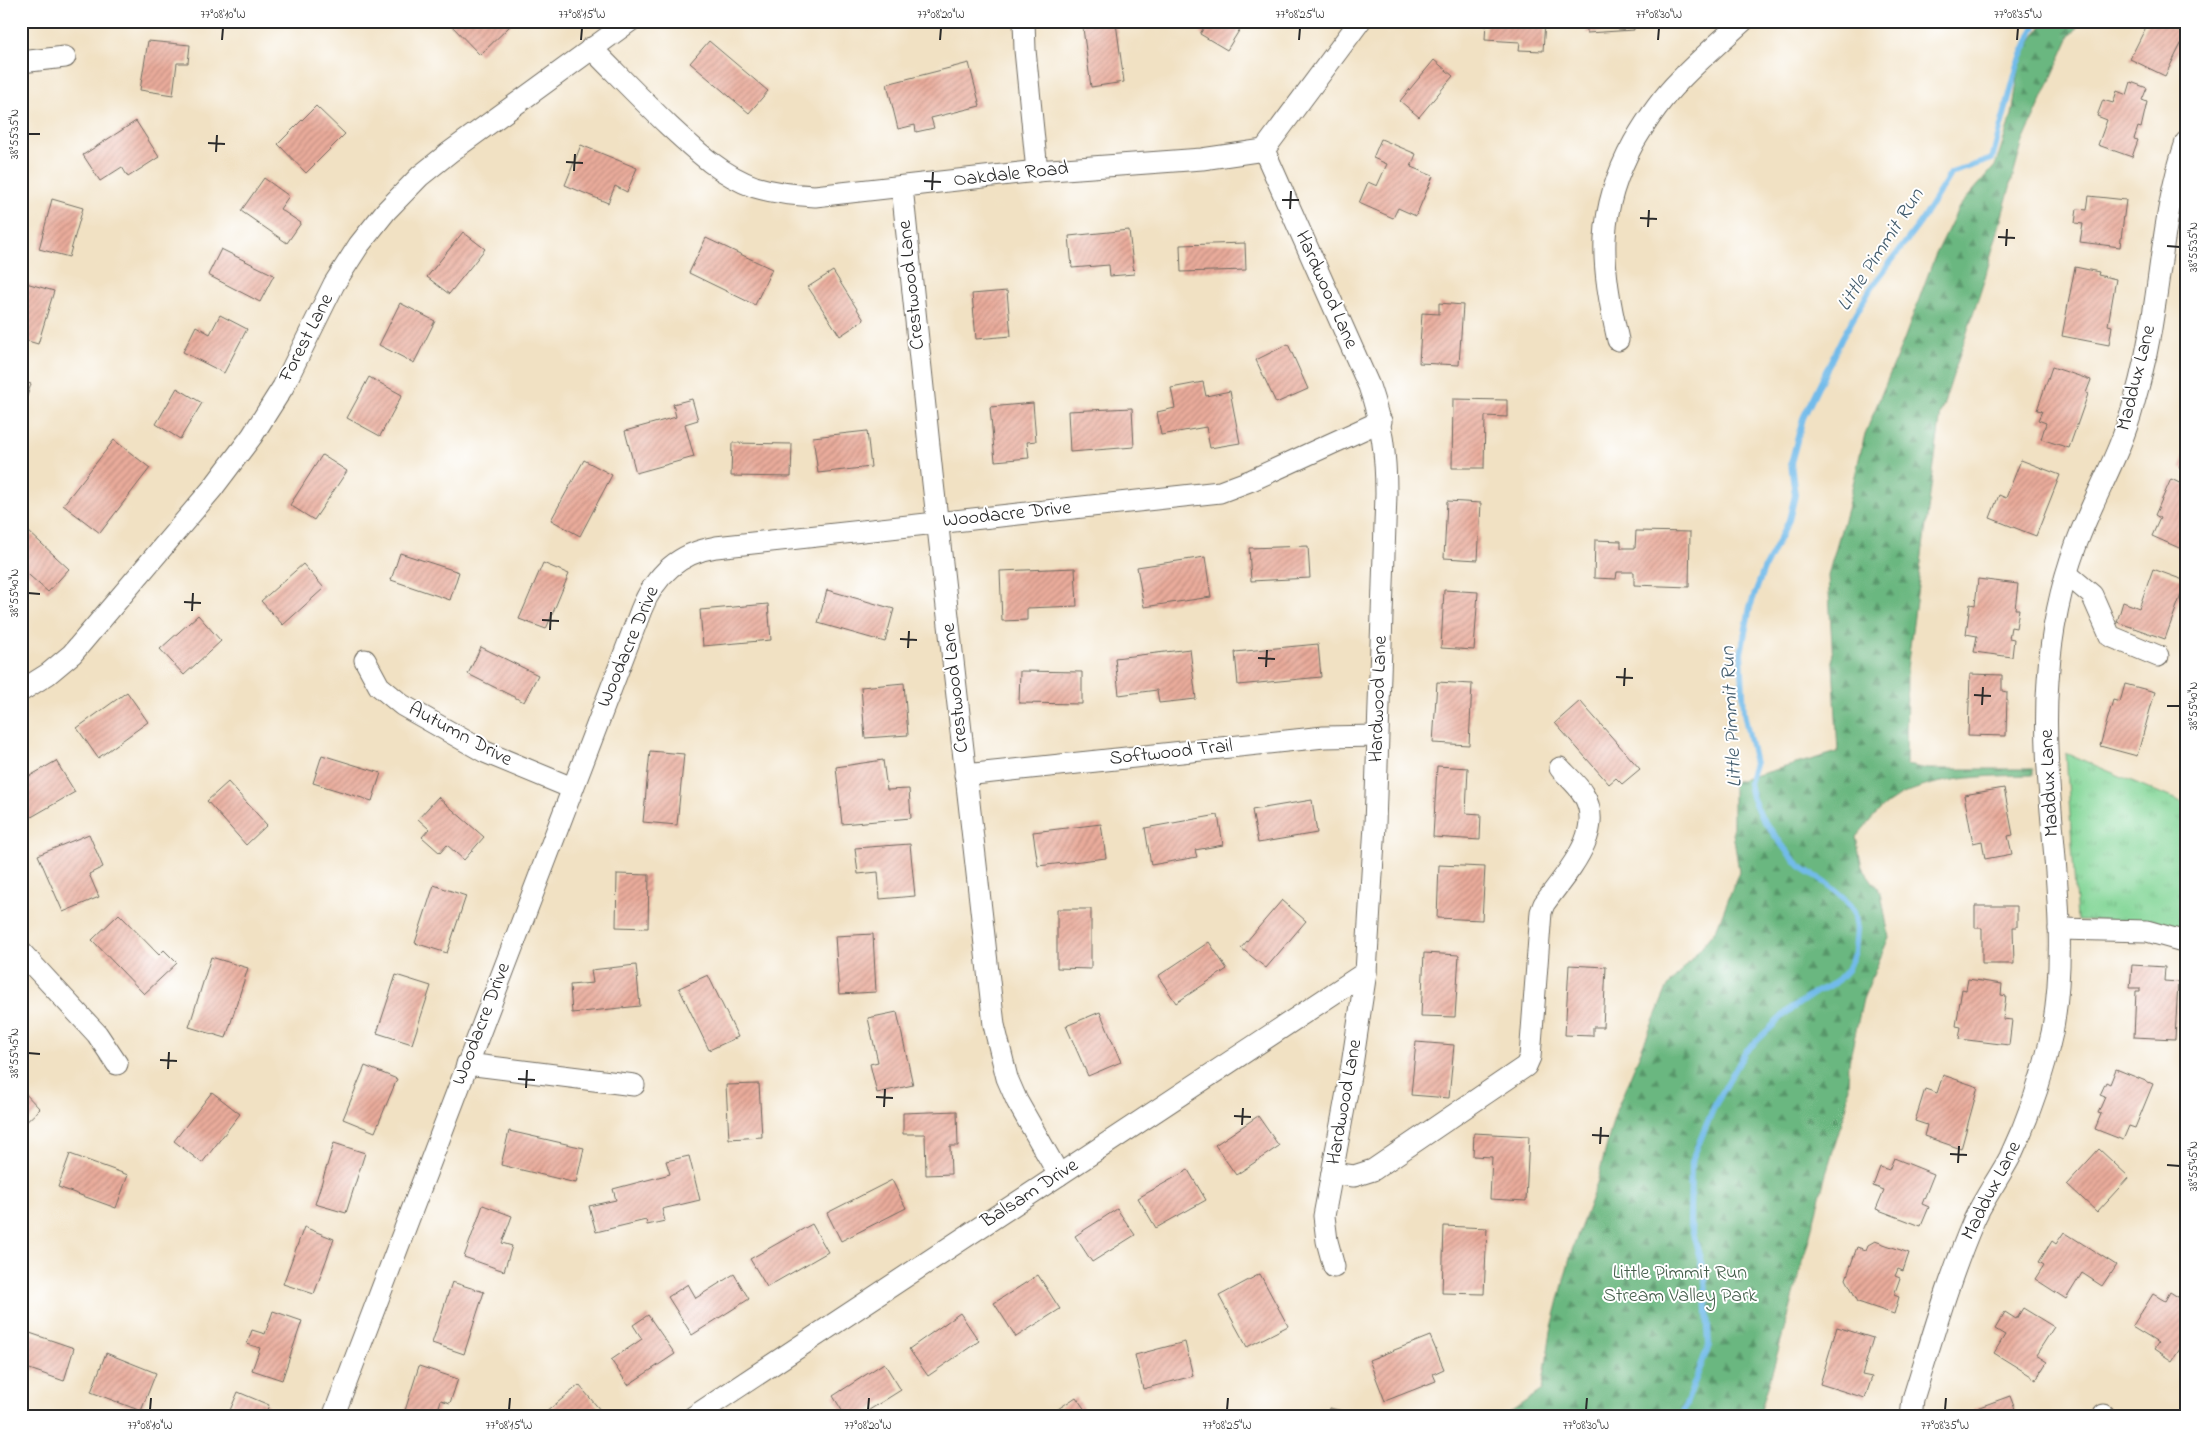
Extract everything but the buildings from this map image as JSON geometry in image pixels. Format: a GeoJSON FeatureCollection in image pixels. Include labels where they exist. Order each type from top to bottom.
{"type":"FeatureCollection","features":[{"type":"Feature","properties":{"kind":"street","name":"Forest Lane"},"geometry":{"type":"LineString","coordinates":[[21,692],[48,674],[72,654],[212,489],[252,436],[283,387],[334,284],[359,245],[386,210],[420,176],[450,152],[630,21]]}},
{"type":"Feature","properties":{"kind":"street"},"geometry":{"type":"LineString","coordinates":[[1024,21],[1025,50],[1037,171]]}},
{"type":"Feature","properties":{"kind":"street"},"geometry":{"type":"LineString","coordinates":[[1264,150],[1360,21]]}},
{"type":"Feature","properties":{"kind":"street"},"geometry":{"type":"LineString","coordinates":[[1618,340],[1605,270],[1604,235],[1609,201],[1621,166],[1660,102],[1679,80],[1743,21]]}},
{"type":"Feature","properties":{"kind":"street","name":"Oakdale Road"},"geometry":{"type":"LineString","coordinates":[[591,48],[640,98],[702,156],[726,173],[755,186],[784,194],[815,196],[1037,171],[1202,159],[1264,150]]}},
{"type":"Feature","properties":{"kind":"street"},"geometry":{"type":"LineString","coordinates":[[21,62],[65,57]]}},
{"type":"Feature","properties":{"kind":"street","name":"Maddux Lane"},"geometry":{"type":"LineString","coordinates":[[1911,1417],[1913,1400],[1950,1280],[1976,1216],[2026,1122],[2041,1078],[2052,1031],[2057,990],[2059,929],[2049,774],[2047,707],[2054,631],[2067,574],[2076,545],[2113,462],[2132,410],[2146,359],[2167,214],[2186,142]]}},
{"type":"Feature","properties":{"kind":"street","name":"Hardwood Lane"},"geometry":{"type":"LineString","coordinates":[[1264,150],[1369,386],[1381,421],[1385,454],[1386,494],[1366,972],[1352,1065],[1325,1204],[1324,1222],[1334,1267]]}},
{"type":"Feature","properties":{"kind":"street","name":"Crestwood Lane"},"geometry":{"type":"LineString","coordinates":[[902,187],[937,522],[990,992],[1000,1053],[1017,1101],[1059,1175]]}},
{"type":"Feature","properties":{"kind":"street","name":"Woodacre Drive"},"geometry":{"type":"LineString","coordinates":[[333,1417],[646,597],[653,585],[670,567],[692,552],[716,546],[1220,492],[1252,480],[1381,421]]}},
{"type":"Feature","properties":{"kind":"street"},"geometry":{"type":"LineString","coordinates":[[2067,574],[2092,595],[2110,636],[2158,656]]}},
{"type":"Feature","properties":{"kind":"street","name":"Autumn Drive"},"geometry":{"type":"LineString","coordinates":[[365,660],[379,686],[402,705],[485,752],[572,788]]}},
{"type":"Feature","properties":{"kind":"street","name":"Softwood Trail"},"geometry":{"type":"LineString","coordinates":[[965,775],[1324,737],[1377,736]]}},
{"type":"Feature","properties":{"kind":"street"},"geometry":{"type":"LineString","coordinates":[[1332,1173],[1354,1176],[1373,1170],[1526,1066],[1530,1057],[1541,912],[1544,904],[1584,845],[1590,822],[1589,808],[1583,794],[1560,768]]}},
{"type":"Feature","properties":{"kind":"street"},"geometry":{"type":"LineString","coordinates":[[2059,929],[2147,931],[2186,942]]}},
{"type":"Feature","properties":{"kind":"street"},"geometry":{"type":"LineString","coordinates":[[21,952],[97,1034],[117,1064]]}},
{"type":"Feature","properties":{"kind":"street","name":"Balsam Drive"},"geometry":{"type":"LineString","coordinates":[[693,1417],[1366,972]]}},
{"type":"Feature","properties":{"kind":"street"},"geometry":{"type":"LineString","coordinates":[[467,1064],[634,1085]]}},
{"type":"Feature","properties":{"kind":"green space","name":"Little Pimmit Run Stream Valley Park"},"geometry":{"type":"Polygon","coordinates":[[[2045,21],[2083,21],[2070,36],[2022,144],[1984,281],[1941,412],[1907,669],[1906,765],[1928,769],[2033,769],[2033,775],[1958,779],[1920,787],[1888,803],[1856,837],[1862,867],[1881,893],[1889,937],[1863,999],[1849,1062],[1847,1106],[1827,1170],[1795,1292],[1759,1417],[1503,1417],[1542,1390],[1551,1331],[1571,1253],[1597,1183],[1615,1113],[1667,988],[1717,928],[1739,871],[1733,833],[1733,782],[1838,752],[1828,575],[1847,509],[1865,434],[1903,342],[1935,256],[1959,207],[1995,166],[2012,115],[2021,56],[2045,21]]]}},
{"type":"Feature","properties":{"kind":"green space"},"geometry":{"type":"Polygon","coordinates":[[[2066,753],[2186,804],[2186,929],[2157,921],[2077,920],[2066,753]]]}},
{"type":"Feature","properties":{"kind":"waterway","name":"Little Pimmit Run"},"geometry":{"type":"LineString","coordinates":[[1681,1417],[1709,1345],[1705,1277],[1690,1222],[1691,1162],[1714,1107],[1745,1052],[1788,1011],[1816,992],[1835,983],[1847,970],[1855,952],[1857,929],[1854,911],[1844,898],[1826,883],[1800,866],[1788,853],[1761,817],[1752,797],[1749,783],[1755,764],[1744,713],[1741,653],[1750,607],[1764,569],[1789,520],[1795,495],[1791,463],[1803,418],[1842,338],[1871,288],[1920,223],[1951,173],[1992,159],[2018,64],[2037,21]]}}]}
